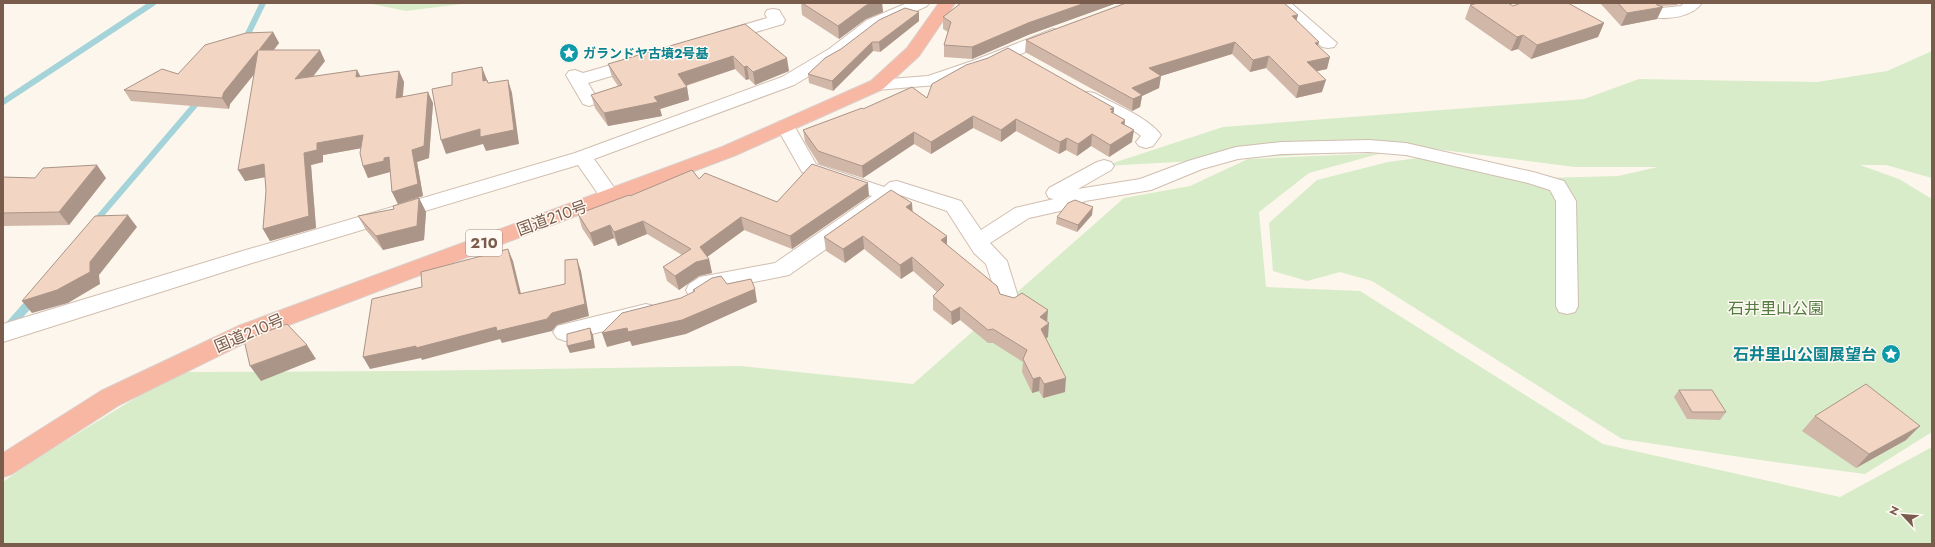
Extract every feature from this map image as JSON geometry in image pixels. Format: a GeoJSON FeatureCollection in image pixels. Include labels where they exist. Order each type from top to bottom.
{"type":"FeatureCollection","features":[{"type":"Feature","properties":{"kind":"highway","name":"国道210号"},"geometry":{"type":"LineString","coordinates":[[3,466],[110,398],[249,331],[729,151],[877,85],[913,52],[946,3]]}},
{"type":"Feature","properties":{"kind":"street"},"geometry":{"type":"LineString","coordinates":[[3,333],[244,258],[582,157],[788,81],[835,53],[873,24],[921,3]]}},
{"type":"Feature","properties":{"kind":"street"},"geometry":{"type":"LineString","coordinates":[[1281,3],[1328,43]]}},
{"type":"Feature","properties":{"kind":"street"},"geometry":{"type":"LineString","coordinates":[[1658,13],[1686,10],[1694,3]]}},
{"type":"Feature","properties":{"kind":"street"},"geometry":{"type":"LineString","coordinates":[[708,41],[777,20],[773,14]]}},
{"type":"Feature","properties":{"kind":"street"},"geometry":{"type":"LineString","coordinates":[[877,85],[930,81],[981,64],[1071,27]]}},
{"type":"Feature","properties":{"kind":"street"},"geometry":{"type":"LineString","coordinates":[[1009,52],[1030,63]]}},
{"type":"Feature","properties":{"kind":"street"},"geometry":{"type":"LineString","coordinates":[[589,100],[577,77],[655,57]]}},
{"type":"Feature","properties":{"kind":"street"},"geometry":{"type":"LineString","coordinates":[[1076,90],[1136,123],[1151,135],[1146,142]]}},
{"type":"Feature","properties":{"kind":"street"},"geometry":{"type":"LineString","coordinates":[[785,126],[810,168],[888,195]]}},
{"type":"Feature","properties":{"kind":"street"},"geometry":{"type":"LineString","coordinates":[[1022,213],[1062,204],[1080,195],[1144,185],[1195,164],[1236,153],[1282,148],[1368,146],[1406,149],[1533,178],[1557,186],[1566,201],[1567,306]]}},
{"type":"Feature","properties":{"kind":"street"},"geometry":{"type":"LineString","coordinates":[[582,157],[610,196]]}},
{"type":"Feature","properties":{"kind":"street"},"geometry":{"type":"LineString","coordinates":[[978,241],[1022,213],[1104,166]]}},
{"type":"Feature","properties":{"kind":"street"},"geometry":{"type":"LineString","coordinates":[[566,332],[675,303],[708,282],[781,270],[888,195],[897,187],[954,206],[978,241],[996,261],[1008,300]]}},
{"type":"Feature","properties":{"kind":"green space"},"geometry":{"type":"Polygon","coordinates":[[[367,3],[470,3],[406,11],[367,3]]]}},
{"type":"Feature","properties":{"kind":"green space","name":"石井里山公園"},"geometry":{"type":"Polygon","coordinates":[[[1932,51],[1932,178],[1886,165],[1860,165],[1899,179],[1932,199],[1932,432],[1865,474],[1622,439],[1372,281],[1340,272],[1307,281],[1273,271],[1269,223],[1317,180],[1388,162],[1441,155],[1544,178],[1618,176],[1658,167],[1575,167],[1428,148],[1104,166],[1223,127],[1584,99],[1639,79],[1817,82],[1887,71],[1932,51]]]}},
{"type":"Feature","properties":{"kind":"green space"},"geometry":{"type":"Polygon","coordinates":[[[1382,153],[1309,173],[1259,212],[1266,287],[1360,291],[1603,444],[1840,497],[1932,447],[1932,544],[3,544],[3,482],[31,462],[178,372],[404,371],[741,366],[913,384],[1124,198],[1190,186],[1248,159],[1382,153]]]}},
{"type":"Feature","properties":{"kind":"building"},"geometry":{"type":"Polygon","coordinates":[[[802,3],[871,3],[838,26],[802,3]]]}},
{"type":"Feature","properties":{"kind":"building"},"geometry":{"type":"Polygon","coordinates":[[[961,3],[1085,3],[1028,23],[972,47],[944,45],[951,22],[943,17],[961,3]]]}},
{"type":"Feature","properties":{"kind":"building"},"geometry":{"type":"Polygon","coordinates":[[[1126,3],[1284,3],[1298,15],[1292,16],[1319,42],[1315,43],[1330,57],[1307,62],[1326,80],[1299,86],[1269,56],[1253,60],[1235,42],[1149,68],[1161,76],[1132,88],[1142,95],[1133,99],[1026,40],[1126,3]]]}},
{"type":"Feature","properties":{"kind":"building"},"geometry":{"type":"Polygon","coordinates":[[[1478,3],[1508,3],[1513,6],[1521,3],[1568,3],[1604,23],[1537,45],[1523,35],[1517,37],[1470,5],[1478,3]]]}},
{"type":"Feature","properties":{"kind":"building"},"geometry":{"type":"Polygon","coordinates":[[[1618,3],[1656,3],[1657,5],[1663,7],[1627,13],[1618,3]]]}},
{"type":"Feature","properties":{"kind":"building"},"geometry":{"type":"Polygon","coordinates":[[[905,8],[919,12],[879,42],[872,42],[832,81],[808,74],[825,58],[841,49],[879,20],[905,8]]]}},
{"type":"Feature","properties":{"kind":"building"},"geometry":{"type":"Polygon","coordinates":[[[745,24],[787,58],[753,72],[747,66],[744,67],[733,56],[678,74],[687,87],[654,97],[658,102],[604,113],[591,95],[622,85],[608,64],[745,24]]]}},
{"type":"Feature","properties":{"kind":"building"},"geometry":{"type":"Polygon","coordinates":[[[273,32],[259,50],[320,50],[295,79],[357,70],[356,77],[399,71],[396,98],[428,92],[424,146],[412,150],[418,184],[392,192],[389,157],[384,158],[384,161],[363,166],[360,153],[363,135],[317,143],[317,150],[304,153],[309,216],[263,229],[266,191],[264,164],[238,170],[258,50],[224,92],[222,98],[124,90],[162,69],[178,74],[205,45],[246,33],[273,32]]]}},
{"type":"Feature","properties":{"kind":"building"},"geometry":{"type":"Polygon","coordinates":[[[1008,48],[1114,108],[1110,109],[1114,111],[1111,112],[1125,120],[1121,123],[1134,130],[1110,145],[1092,134],[1078,144],[1067,138],[1060,142],[1016,119],[1001,130],[973,116],[931,142],[914,132],[862,166],[818,151],[803,130],[862,108],[863,109],[912,87],[927,98],[932,84],[966,65],[988,58],[1008,48]]]}},
{"type":"Feature","properties":{"kind":"building"},"geometry":{"type":"Polygon","coordinates":[[[482,67],[483,81],[487,80],[488,83],[508,80],[514,130],[480,137],[480,129],[441,140],[432,89],[452,85],[452,73],[482,67]]]}},
{"type":"Feature","properties":{"kind":"building"},"geometry":{"type":"Polygon","coordinates":[[[812,164],[868,183],[790,236],[741,217],[700,247],[709,259],[696,262],[675,276],[663,267],[691,249],[643,221],[614,232],[610,225],[590,233],[578,214],[629,195],[630,196],[692,170],[699,179],[705,173],[777,202],[812,164]]]}},
{"type":"Feature","properties":{"kind":"building"},"geometry":{"type":"Polygon","coordinates":[[[97,165],[59,212],[3,213],[3,177],[35,178],[43,168],[97,165]]]}},
{"type":"Feature","properties":{"kind":"building"},"geometry":{"type":"Polygon","coordinates":[[[891,190],[912,203],[906,207],[947,236],[941,240],[997,286],[1000,294],[1014,298],[1022,293],[1048,310],[1040,317],[1049,323],[1041,329],[1066,378],[1044,384],[1040,377],[1033,379],[1023,359],[1027,350],[993,329],[988,330],[960,307],[951,312],[933,296],[944,285],[912,257],[900,265],[863,236],[843,249],[824,237],[891,190]]]}},
{"type":"Feature","properties":{"kind":"building"},"geometry":{"type":"Polygon","coordinates":[[[419,198],[417,226],[376,236],[358,216],[394,209],[393,206],[419,198]]]}},
{"type":"Feature","properties":{"kind":"building"},"geometry":{"type":"Polygon","coordinates":[[[1075,200],[1093,207],[1078,225],[1057,217],[1068,203],[1075,200]]]}},
{"type":"Feature","properties":{"kind":"building"},"geometry":{"type":"Polygon","coordinates":[[[128,215],[90,262],[90,272],[57,290],[22,301],[95,216],[128,215]]]}},
{"type":"Feature","properties":{"kind":"building"},"geometry":{"type":"Polygon","coordinates":[[[508,249],[519,294],[565,284],[565,260],[577,259],[585,304],[552,313],[547,319],[497,331],[496,327],[416,348],[416,346],[363,357],[372,299],[422,287],[421,272],[508,249]]]}},
{"type":"Feature","properties":{"kind":"building"},"geometry":{"type":"Polygon","coordinates":[[[721,276],[727,284],[751,279],[755,289],[682,320],[628,332],[627,328],[602,333],[622,313],[681,298],[695,291],[693,290],[712,278],[721,276]]]}},
{"type":"Feature","properties":{"kind":"building"},"geometry":{"type":"Polygon","coordinates":[[[287,324],[307,345],[250,366],[244,340],[287,324]]]}},
{"type":"Feature","properties":{"kind":"building"},"geometry":{"type":"Polygon","coordinates":[[[590,328],[592,340],[567,346],[567,334],[590,328]]]}},
{"type":"Feature","properties":{"kind":"building"},"geometry":{"type":"Polygon","coordinates":[[[1866,384],[1920,426],[1869,454],[1815,416],[1866,384]]]}},
{"type":"Feature","properties":{"kind":"building"},"geometry":{"type":"Polygon","coordinates":[[[1679,390],[1712,390],[1726,412],[1692,412],[1679,390]]]}},
{"type":"Feature","properties":{"kind":"waterway"},"geometry":{"type":"LineString","coordinates":[[3,102],[153,3]]}},
{"type":"Feature","properties":{"kind":"waterway"},"geometry":{"type":"LineString","coordinates":[[244,42],[263,3]]}},
{"type":"Feature","properties":{"kind":"waterway"},"geometry":{"type":"LineString","coordinates":[[94,223],[201,98]]}},
{"type":"Feature","properties":{"kind":"waterway"},"geometry":{"type":"LineString","coordinates":[[3,333],[33,299]]}},
{"type":"Feature","properties":{"kind":"place","name":"ガランドヤ古墳２号基"},"geometry":{"type":"Point","coordinates":[569,53]}},
{"type":"Feature","properties":{"kind":"place","name":"石井里山公園展望台"},"geometry":{"type":"Point","coordinates":[1891,354]}}]}
